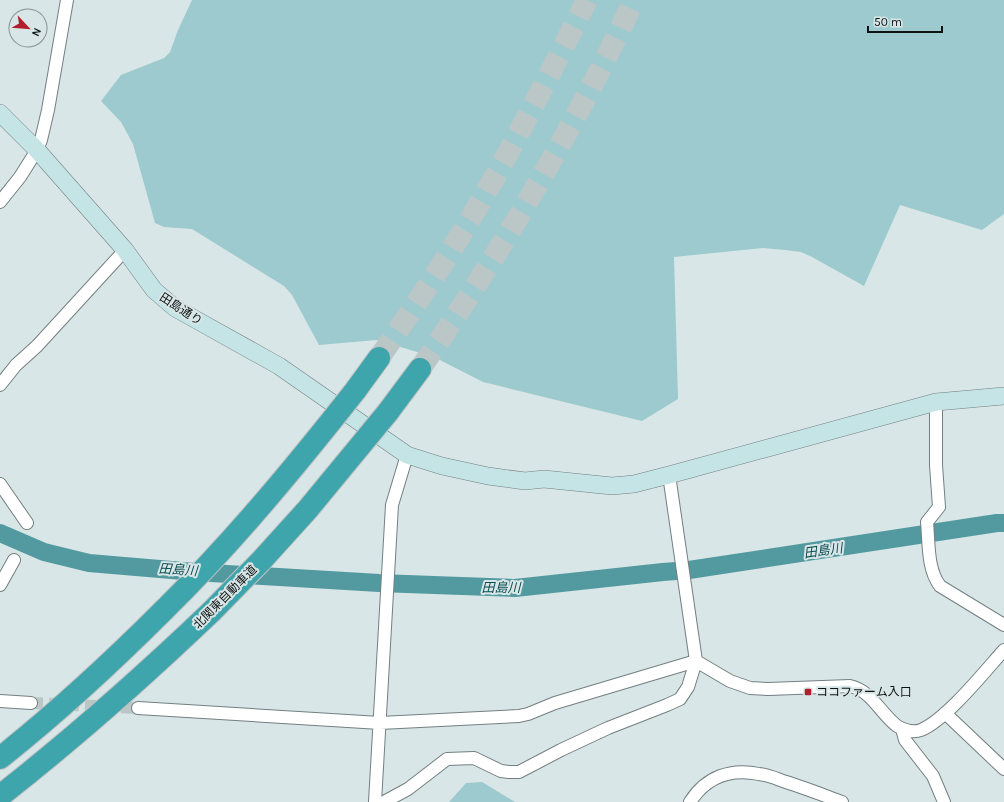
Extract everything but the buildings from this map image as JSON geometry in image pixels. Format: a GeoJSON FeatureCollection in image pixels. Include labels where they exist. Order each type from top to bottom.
{"type":"FeatureCollection","features":[{"type":"Feature","properties":{"kind":"highway"},"geometry":{"type":"LineString","coordinates":[[0,758],[68,701],[123,650],[192,582],[275,490],[355,391],[379,358]]}},
{"type":"Feature","properties":{"kind":"highway","name":"北関東自動車道"},"geometry":{"type":"LineString","coordinates":[[0,796],[98,716],[150,671],[212,612],[308,509],[388,412],[420,369]]}},
{"type":"Feature","properties":{"kind":"street"},"geometry":{"type":"LineString","coordinates":[[0,202],[20,177],[37,150],[45,123],[67,0]]}},
{"type":"Feature","properties":{"kind":"street","name":"田島通り"},"geometry":{"type":"LineString","coordinates":[[0,113],[37,150],[125,250],[154,290],[175,308],[279,366],[407,454],[442,466],[488,476],[525,481],[544,479],[612,486],[634,484],[669,476],[936,402],[1004,396]]}},
{"type":"Feature","properties":{"kind":"street"},"geometry":{"type":"LineString","coordinates":[[0,385],[16,365],[37,346],[125,250]]}},
{"type":"Feature","properties":{"kind":"street"},"geometry":{"type":"LineString","coordinates":[[936,402],[936,465],[939,507],[927,522],[931,564],[936,581],[940,586],[1004,625]]}},
{"type":"Feature","properties":{"kind":"street"},"geometry":{"type":"LineString","coordinates":[[375,802],[392,505],[407,454]]}},
{"type":"Feature","properties":{"kind":"street"},"geometry":{"type":"LineString","coordinates":[[384,802],[408,789],[448,759],[474,758],[501,770],[519,772],[608,728],[680,699],[688,687],[696,661],[669,476]]}},
{"type":"Feature","properties":{"kind":"street"},"geometry":{"type":"LineString","coordinates":[[0,484],[28,523]]}},
{"type":"Feature","properties":{"kind":"street"},"geometry":{"type":"LineString","coordinates":[[0,583],[14,560]]}},
{"type":"Feature","properties":{"kind":"street"},"geometry":{"type":"LineString","coordinates":[[138,708],[380,723],[519,716],[555,703],[696,661],[730,681],[750,688],[857,687],[869,696],[894,723],[902,729],[920,730],[945,713],[1004,650]]}},
{"type":"Feature","properties":{"kind":"street"},"geometry":{"type":"LineString","coordinates":[[0,701],[32,703]]}},
{"type":"Feature","properties":{"kind":"street"},"geometry":{"type":"LineString","coordinates":[[945,713],[1004,769]]}},
{"type":"Feature","properties":{"kind":"street"},"geometry":{"type":"LineString","coordinates":[[902,729],[905,740],[933,776],[944,802]]}},
{"type":"Feature","properties":{"kind":"street"},"geometry":{"type":"LineString","coordinates":[[690,802],[696,792],[706,783],[717,777],[730,773],[760,774],[803,787],[842,802]]}},
{"type":"Feature","properties":{"kind":"shaded area"},"geometry":{"type":"Polygon","coordinates":[[[192,0],[1004,0],[1004,214],[982,230],[900,205],[864,286],[801,252],[763,248],[674,257],[678,399],[642,421],[483,382],[434,357],[377,340],[319,345],[292,295],[284,286],[192,229],[164,227],[155,223],[133,144],[121,122],[101,101],[121,75],[164,58],[170,52],[178,30],[192,0]]]}},
{"type":"Feature","properties":{"kind":"shaded area"},"geometry":{"type":"Polygon","coordinates":[[[482,782],[515,802],[449,802],[466,783],[482,782]]]}},
{"type":"Feature","properties":{"kind":"waterway","name":"田島川"},"geometry":{"type":"LineString","coordinates":[[0,533],[44,552],[89,563],[195,572],[379,583],[515,588],[689,570],[1004,523]]}},
{"type":"Feature","properties":{"kind":"tunnel"},"geometry":{"type":"LineString","coordinates":[[379,358],[458,239],[485,194],[530,112],[587,0]]}},
{"type":"Feature","properties":{"kind":"tunnel"},"geometry":{"type":"LineString","coordinates":[[420,369],[479,280],[535,189],[587,96],[634,0]]}},
{"type":"Feature","properties":{"kind":"tunnel"},"geometry":{"type":"LineString","coordinates":[[31,703],[138,708]]}},
{"type":"Feature","properties":{"kind":"place","name":"ココファーム入口"},"geometry":{"type":"Point","coordinates":[808,692]}}]}
